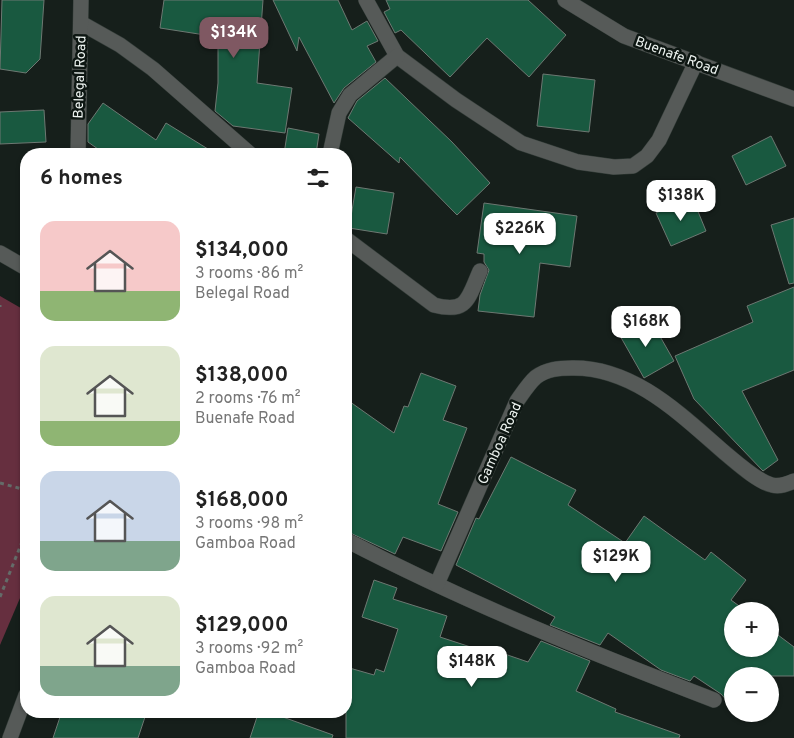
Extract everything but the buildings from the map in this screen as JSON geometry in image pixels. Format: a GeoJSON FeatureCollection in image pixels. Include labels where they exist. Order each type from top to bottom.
{"type":"FeatureCollection","features":[{"type":"Feature","properties":{"kind":"street","name":"Belegal Road"},"geometry":{"type":"LineString","coordinates":[[78,148],[82,0]]}},
{"type":"Feature","properties":{"kind":"street"},"geometry":{"type":"LineString","coordinates":[[366,0],[397,56],[456,100],[521,144],[578,162],[614,167],[633,166],[648,156],[659,140],[696,62]]}},
{"type":"Feature","properties":{"kind":"street","name":"Buenafe Road"},"geometry":{"type":"LineString","coordinates":[[565,0],[624,36],[794,99]]}},
{"type":"Feature","properties":{"kind":"street"},"geometry":{"type":"LineString","coordinates":[[81,23],[120,44],[153,69],[243,148]]}},
{"type":"Feature","properties":{"kind":"street"},"geometry":{"type":"LineString","coordinates":[[331,148],[339,113],[350,95],[397,56]]}},
{"type":"Feature","properties":{"kind":"street"},"geometry":{"type":"LineString","coordinates":[[352,243],[434,305],[449,309],[458,307],[466,301],[480,271]]}},
{"type":"Feature","properties":{"kind":"street"},"geometry":{"type":"LineString","coordinates":[[0,254],[20,265]]}},
{"type":"Feature","properties":{"kind":"street","name":"Gamboa Road"},"geometry":{"type":"LineString","coordinates":[[437,584],[516,401],[536,378],[556,368],[590,367],[618,374],[661,399],[738,464],[762,481],[772,486],[784,485],[794,481]]}},
{"type":"Feature","properties":{"kind":"street"},"geometry":{"type":"LineString","coordinates":[[352,543],[552,638],[714,700]]}},
{"type":"Feature","properties":{"kind":"street"},"geometry":{"type":"LineString","coordinates":[[10,738],[20,711]]}},
{"type":"Feature","properties":{"kind":"path"},"geometry":{"type":"LineString","coordinates":[[0,483],[20,488]]}},
{"type":"Feature","properties":{"kind":"path"},"geometry":{"type":"LineString","coordinates":[[0,597],[20,547]]}},
{"type":"Feature","properties":{"kind":"shaded area"},"geometry":{"type":"Polygon","coordinates":[[[0,296],[20,308],[20,598],[0,645],[0,296]]]}}]}
